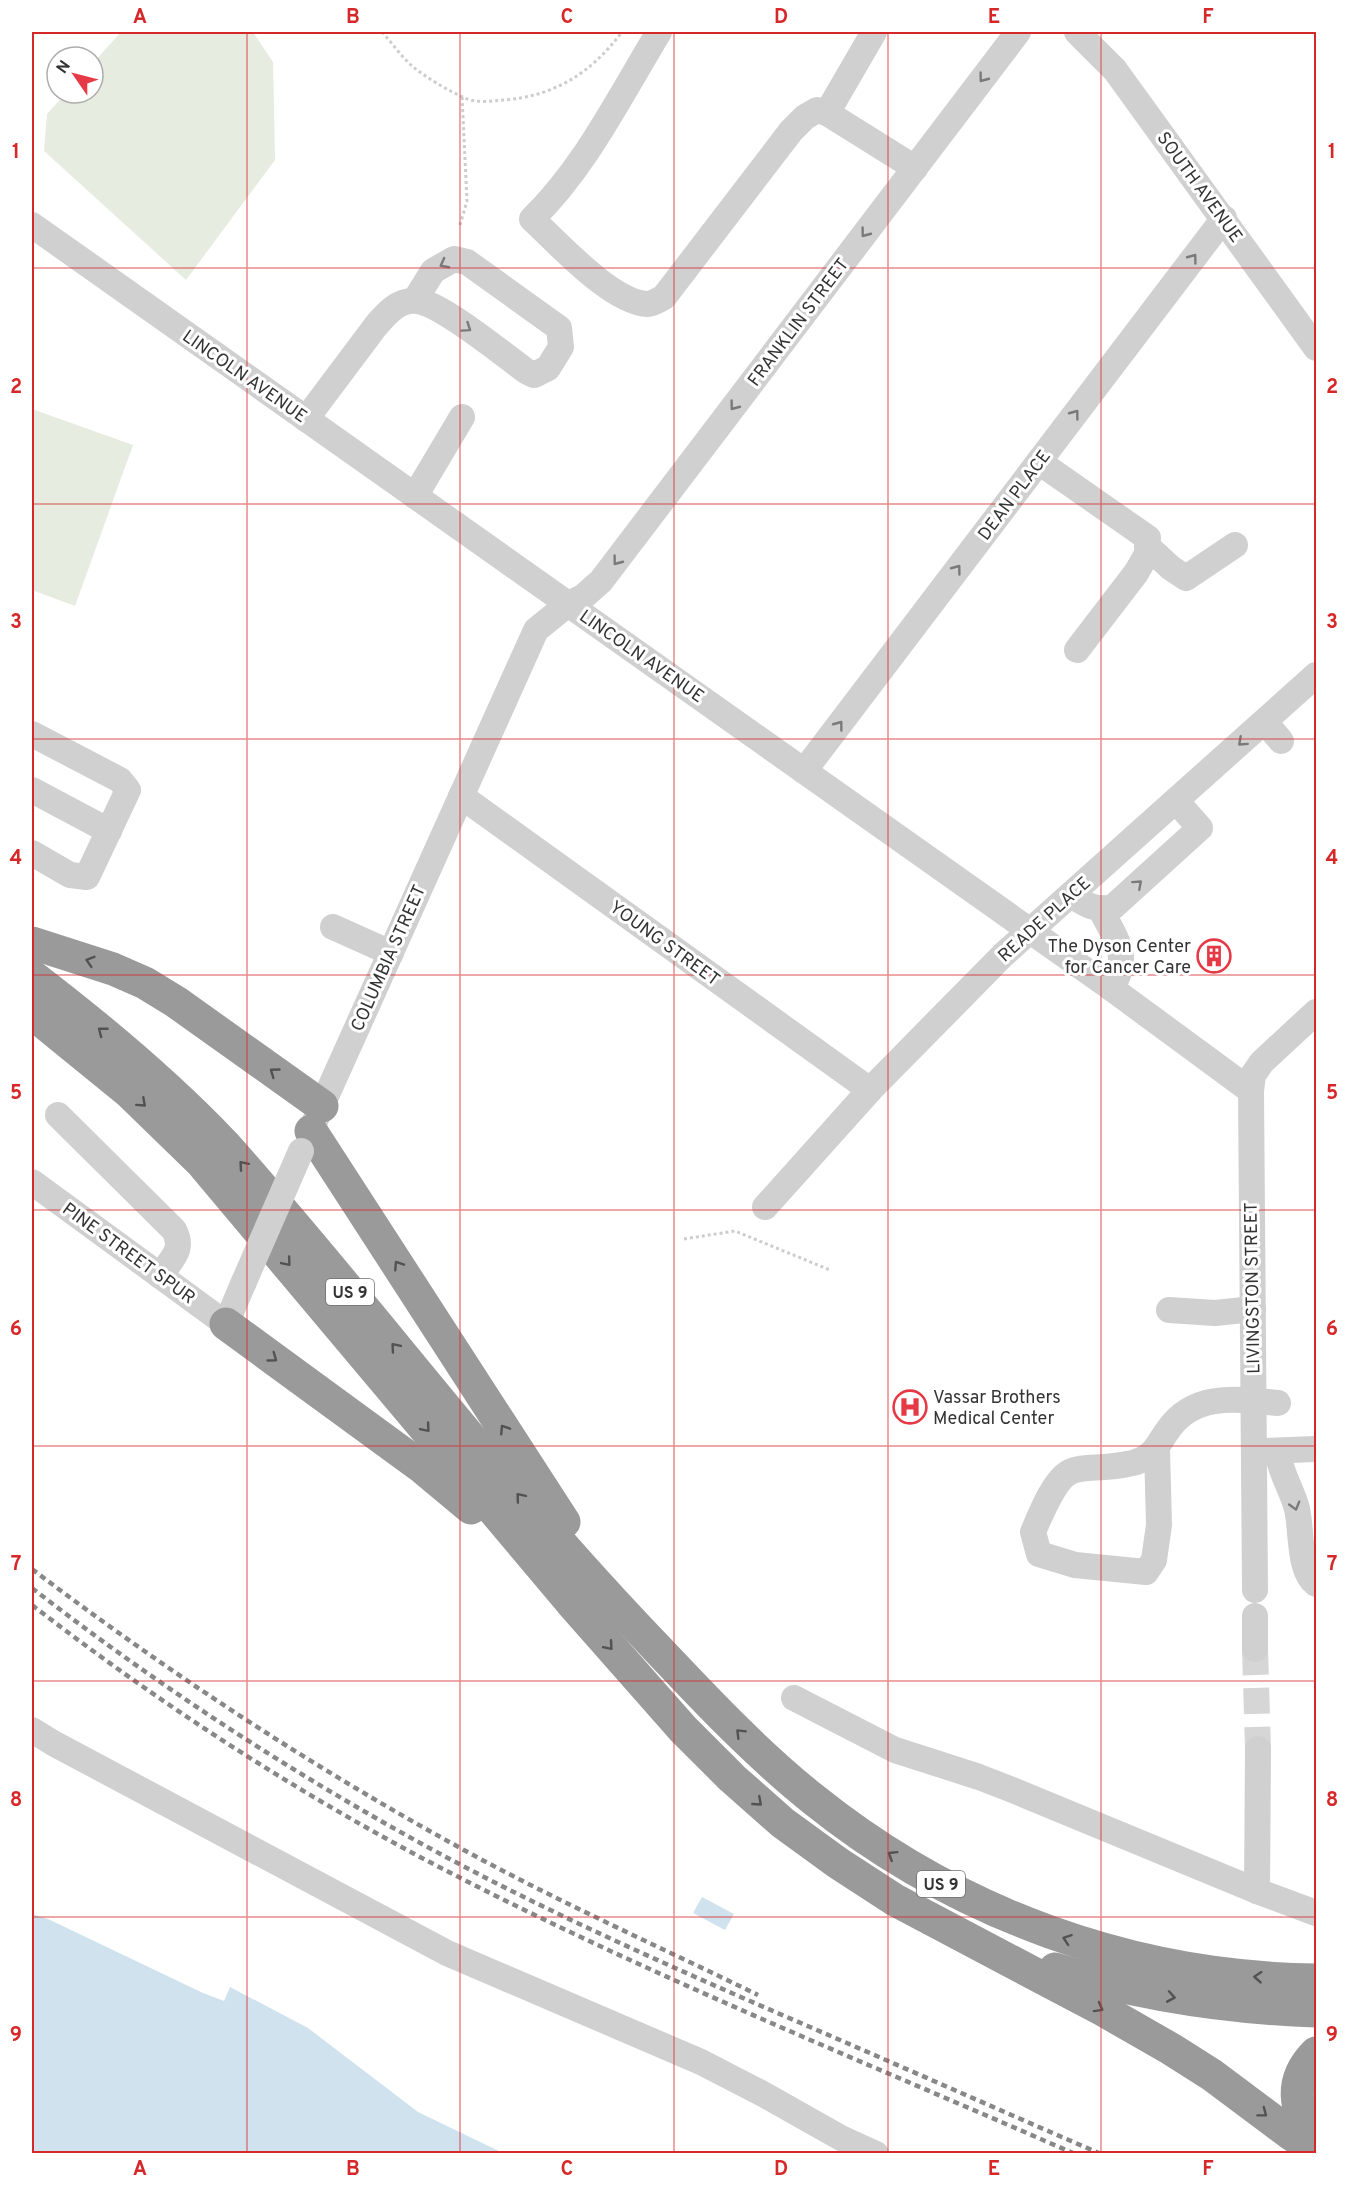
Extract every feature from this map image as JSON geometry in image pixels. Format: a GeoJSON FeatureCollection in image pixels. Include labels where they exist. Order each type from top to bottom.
{"type":"FeatureCollection","features":[{"type":"Feature","properties":{"kind":"highway"},"geometry":{"type":"LineString","coordinates":[[32,943],[113,969],[145,983],[176,1002],[311,1129],[595,1570],[643,1634]]}},
{"type":"Feature","properties":{"kind":"highway","name":"US 9"},"geometry":{"type":"LineString","coordinates":[[32,976],[126,1050],[177,1096],[224,1144],[536,1515],[643,1634],[745,1738],[812,1798],[893,1856],[951,1889],[1044,1931],[1137,1959],[1238,1976],[1317,1980]]}},
{"type":"Feature","properties":{"kind":"highway","name":"US 9"},"geometry":{"type":"LineString","coordinates":[[32,1013],[129,1092],[201,1162],[260,1229],[570,1602],[676,1721],[707,1754],[757,1800],[811,1844],[895,1900],[955,1931],[1044,1966],[1128,1989],[1218,2005],[1317,2011]]}},
{"type":"Feature","properties":{"kind":"highway"},"geometry":{"type":"LineString","coordinates":[[226,1324],[439,1480],[570,1602]]}},
{"type":"Feature","properties":{"kind":"highway"},"geometry":{"type":"LineString","coordinates":[[955,1931],[1165,2045],[1317,2150]]}},
{"type":"Feature","properties":{"kind":"highway"},"geometry":{"type":"LineString","coordinates":[[1317,2053],[1310,2059],[1300,2077],[1297,2099],[1303,2121],[1317,2139]]}},
{"type":"Feature","properties":{"kind":"street"},"geometry":{"type":"LineString","coordinates":[[659,32],[578,168],[556,196],[532,219],[606,286],[628,298],[649,304],[664,297],[790,131],[805,117],[818,110],[827,112],[915,168]]}},
{"type":"Feature","properties":{"kind":"street"},"geometry":{"type":"LineString","coordinates":[[827,112],[874,32]]}},
{"type":"Feature","properties":{"kind":"street","name":"FRANKLIN STREET"},"geometry":{"type":"LineString","coordinates":[[568,603],[583,597],[601,581],[1018,32]]}},
{"type":"Feature","properties":{"kind":"street","name":"SOUTH AVENUE"},"geometry":{"type":"LineString","coordinates":[[1077,32],[1115,70],[1317,348]]}},
{"type":"Feature","properties":{"kind":"street","name":"DEAN PLACE"},"geometry":{"type":"LineString","coordinates":[[804,771],[1224,218]]}},
{"type":"Feature","properties":{"kind":"street","name":"LINCOLN AVENUE"},"geometry":{"type":"LineString","coordinates":[[32,225],[1111,988],[1251,1091]]}},
{"type":"Feature","properties":{"kind":"street"},"geometry":{"type":"LineString","coordinates":[[306,419],[386,314],[398,304],[415,300],[430,305],[534,375],[548,368],[561,347],[559,328],[467,262],[454,259],[433,270],[415,300]]}},
{"type":"Feature","properties":{"kind":"street"},"geometry":{"type":"LineString","coordinates":[[415,496],[462,417]]}},
{"type":"Feature","properties":{"kind":"street"},"geometry":{"type":"LineString","coordinates":[[1039,462],[1148,538],[1147,555],[1136,573],[1077,650]]}},
{"type":"Feature","properties":{"kind":"street"},"geometry":{"type":"LineString","coordinates":[[1148,546],[1171,568],[1186,578],[1235,545]]}},
{"type":"Feature","properties":{"kind":"street","name":"COLUMBIA STREET"},"geometry":{"type":"LineString","coordinates":[[226,1324],[311,1129],[536,630],[568,603]]}},
{"type":"Feature","properties":{"kind":"street","name":"READE PLACE"},"geometry":{"type":"LineString","coordinates":[[765,1207],[870,1090],[1003,955],[1176,801],[1273,731],[1317,675]]}},
{"type":"Feature","properties":{"kind":"street"},"geometry":{"type":"LineString","coordinates":[[32,734],[120,780],[128,790],[87,877],[70,875],[32,854]]}},
{"type":"Feature","properties":{"kind":"street"},"geometry":{"type":"LineString","coordinates":[[32,790],[109,831]]}},
{"type":"Feature","properties":{"kind":"street","name":"YOUNG STREET"},"geometry":{"type":"LineString","coordinates":[[461,796],[870,1090]]}},
{"type":"Feature","properties":{"kind":"street"},"geometry":{"type":"LineString","coordinates":[[1071,895],[1086,905],[1101,910],[1113,907],[1205,823],[1176,801]]}},
{"type":"Feature","properties":{"kind":"street"},"geometry":{"type":"LineString","coordinates":[[1101,910],[1122,952],[1120,975],[1111,988]]}},
{"type":"Feature","properties":{"kind":"street"},"geometry":{"type":"LineString","coordinates":[[333,927],[391,952]]}},
{"type":"Feature","properties":{"kind":"street","name":"LIVINGSTON STREET"},"geometry":{"type":"LineString","coordinates":[[1255,1590],[1266,1451],[1266,1402],[1252,1309],[1252,1075],[1262,1062],[1316,1014]]}},
{"type":"Feature","properties":{"kind":"street"},"geometry":{"type":"LineString","coordinates":[[58,1115],[174,1230],[179,1239],[178,1251],[160,1276]]}},
{"type":"Feature","properties":{"kind":"street","name":"PINE STREET SPUR"},"geometry":{"type":"LineString","coordinates":[[32,1182],[226,1324]]}},
{"type":"Feature","properties":{"kind":"street"},"geometry":{"type":"LineString","coordinates":[[1168,1310],[1215,1313],[1252,1309]]}},
{"type":"Feature","properties":{"kind":"street"},"geometry":{"type":"LineString","coordinates":[[1157,1449],[1159,1525],[1154,1560],[1146,1572],[1075,1565],[1039,1554],[1033,1532],[1049,1497],[1066,1474],[1075,1470],[1140,1460],[1157,1449],[1168,1429],[1189,1408],[1210,1401],[1266,1402]]}},
{"type":"Feature","properties":{"kind":"street"},"geometry":{"type":"LineString","coordinates":[[1266,1451],[1317,1449]]}},
{"type":"Feature","properties":{"kind":"street"},"geometry":{"type":"LineString","coordinates":[[1266,1451],[1279,1463],[1297,1509],[1305,1567],[1313,1582],[1317,1584]]}},
{"type":"Feature","properties":{"kind":"street"},"geometry":{"type":"LineString","coordinates":[[1255,1616],[1255,1649]]}},
{"type":"Feature","properties":{"kind":"street"},"geometry":{"type":"LineString","coordinates":[[794,1698],[895,1750],[979,1777],[1257,1891],[1317,1913]]}},
{"type":"Feature","properties":{"kind":"street"},"geometry":{"type":"LineString","coordinates":[[32,1730],[447,1953],[700,2062],[841,2138],[876,2154]]}},
{"type":"Feature","properties":{"kind":"street"},"geometry":{"type":"LineString","coordinates":[[1257,1891],[1258,1749]]}},
{"type":"Feature","properties":{"kind":"path"},"geometry":{"type":"LineString","coordinates":[[382,32],[412,66],[434,81],[469,100],[489,102],[543,94],[577,76],[622,32]]}},
{"type":"Feature","properties":{"kind":"path"},"geometry":{"type":"LineString","coordinates":[[460,225],[467,201],[462,96]]}},
{"type":"Feature","properties":{"kind":"path"},"geometry":{"type":"LineString","coordinates":[[684,1239],[735,1231],[830,1270]]}},
{"type":"Feature","properties":{"kind":"shaded area"},"geometry":{"type":"Polygon","coordinates":[[[121,32],[253,32],[273,62],[275,160],[186,280],[44,151],[47,114],[55,105],[105,105],[105,50],[121,32]]]}},
{"type":"Feature","properties":{"kind":"shaded area"},"geometry":{"type":"Polygon","coordinates":[[[32,409],[133,445],[75,606],[32,590],[32,409]]]}},
{"type":"Feature","properties":{"kind":"water"},"geometry":{"type":"Polygon","coordinates":[[[702,1897],[734,1914],[725,1930],[693,1913],[702,1897]]]}},
{"type":"Feature","properties":{"kind":"water"},"geometry":{"type":"Polygon","coordinates":[[[32,1914],[48,1919],[224,2001],[230,1987],[308,2028],[418,2112],[503,2153],[32,2153],[32,1914]]]}},
{"type":"Feature","properties":{"kind":"tunnel"},"geometry":{"type":"LineString","coordinates":[[1255,1649],[1258,1749]]}},
{"type":"Feature","properties":{"kind":"railway"},"geometry":{"type":"LineString","coordinates":[[32,1569],[133,1643],[237,1714],[398,1813],[528,1884],[758,1995]]}},
{"type":"Feature","properties":{"kind":"railway"},"geometry":{"type":"LineString","coordinates":[[32,1588],[131,1662],[233,1731],[338,1796],[446,1857],[535,1903],[672,1967],[1101,2154]]}},
{"type":"Feature","properties":{"kind":"railway"},"geometry":{"type":"LineString","coordinates":[[32,1605],[80,1642],[230,1746],[334,1809],[441,1868],[676,1981],[1075,2154]]}},
{"type":"Feature","properties":{"kind":"place","name":"The Dyson Center for Cancer Care"},"geometry":{"type":"Point","coordinates":[1214,956]}},
{"type":"Feature","properties":{"kind":"place","name":"Vassar Brothers Medical Center"},"geometry":{"type":"Point","coordinates":[910,1407]}}]}
